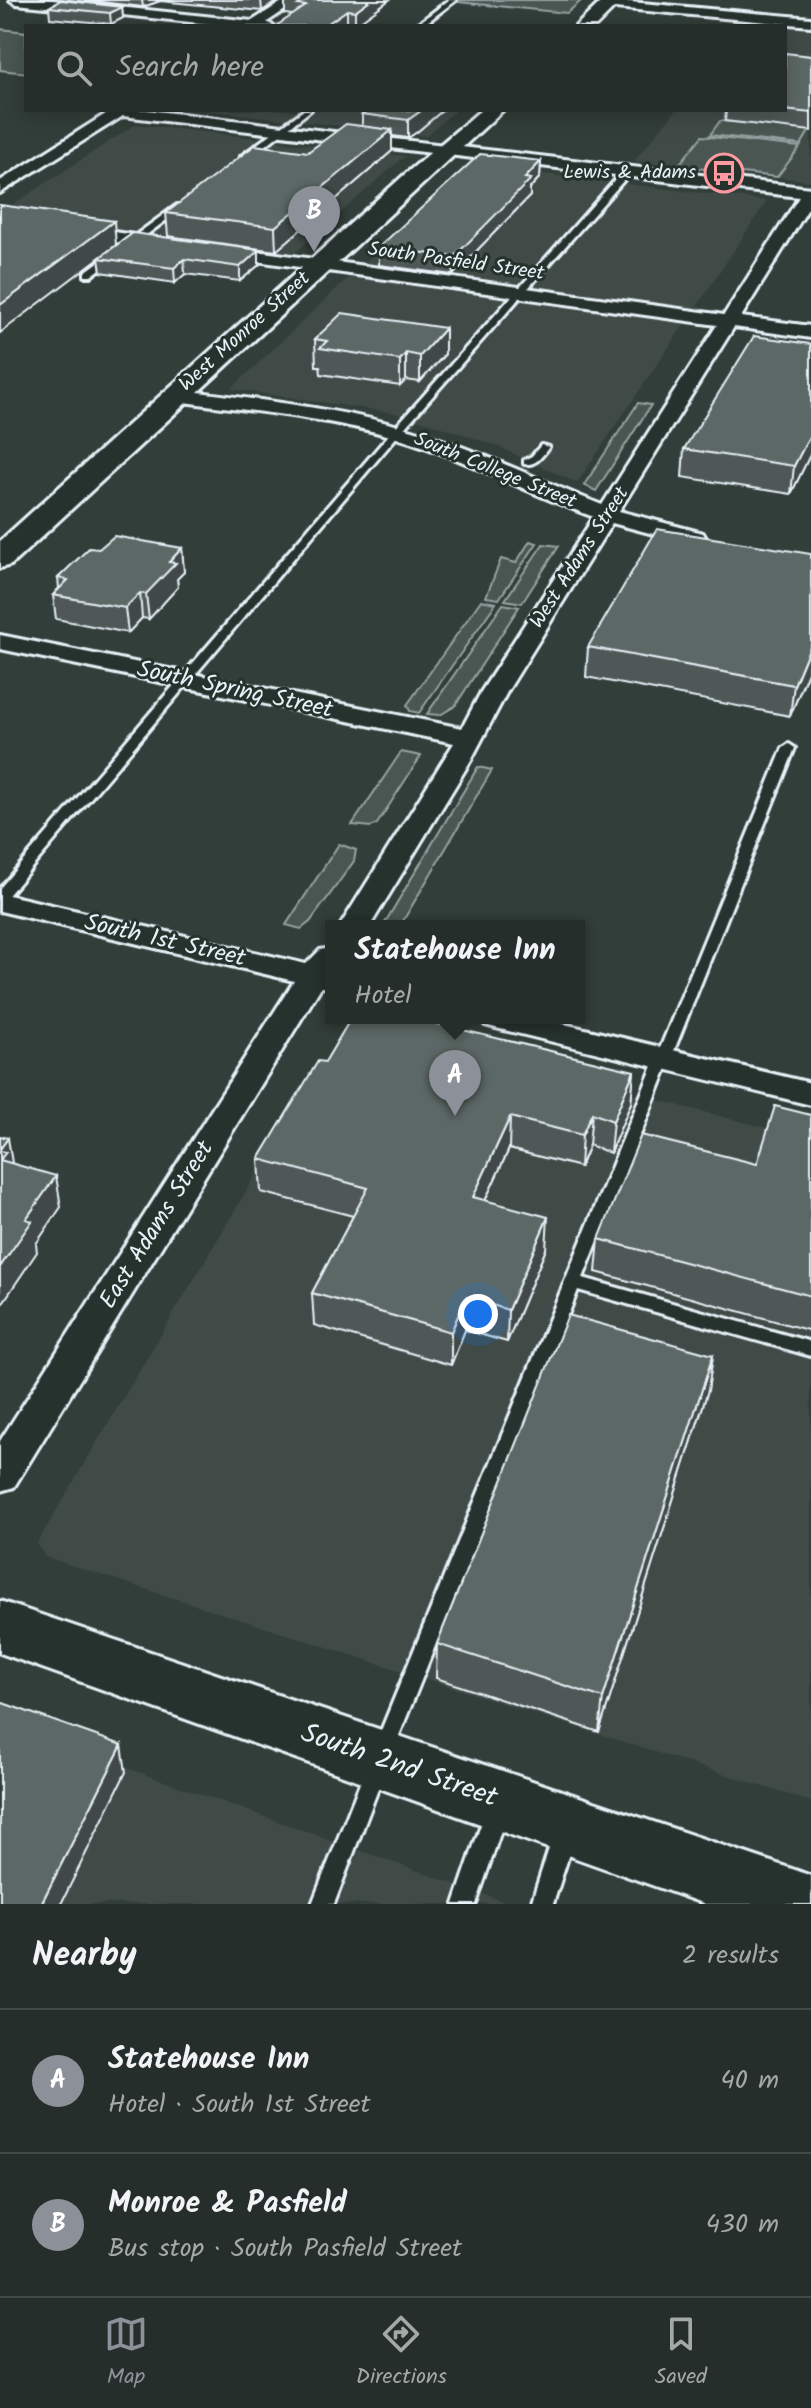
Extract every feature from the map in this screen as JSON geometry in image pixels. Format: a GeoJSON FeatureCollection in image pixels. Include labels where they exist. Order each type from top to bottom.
{"type":"FeatureCollection","features":[{"type":"Feature","properties":{"kind":"street"},"geometry":{"type":"LineString","coordinates":[[16,0],[239,24]]}},
{"type":"Feature","properties":{"kind":"street"},"geometry":{"type":"LineString","coordinates":[[261,24],[294,0]]}},
{"type":"Feature","properties":{"kind":"street"},"geometry":{"type":"LineString","coordinates":[[587,24],[611,2],[811,22]]}},
{"type":"Feature","properties":{"kind":"street"},"geometry":{"type":"LineString","coordinates":[[0,188],[118,112]]}},
{"type":"Feature","properties":{"kind":"street"},"geometry":{"type":"LineString","coordinates":[[129,112],[810,194]]}},
{"type":"Feature","properties":{"kind":"street","name":"West Monroe Street"},"geometry":{"type":"LineString","coordinates":[[0,558],[491,112]]}},
{"type":"Feature","properties":{"kind":"street","name":"West Adams Street"},"geometry":{"type":"LineString","coordinates":[[359,920],[470,738],[494,692],[810,194]]}},
{"type":"Feature","properties":{"kind":"street","name":"South Pasfield Street"},"geometry":{"type":"LineString","coordinates":[[0,221],[811,332]]}},
{"type":"Feature","properties":{"kind":"street","name":"South College Street"},"geometry":{"type":"LineString","coordinates":[[176,395],[341,420],[396,432],[467,455],[554,496],[637,527],[711,541]]}},
{"type":"Feature","properties":{"kind":"street","name":"South Spring Street"},"geometry":{"type":"LineString","coordinates":[[0,642],[470,738]]}},
{"type":"Feature","properties":{"kind":"street","name":"South 1st Street"},"geometry":{"type":"LineString","coordinates":[[0,902],[325,970]]}},
{"type":"Feature","properties":{"kind":"street","name":"East Adams Street"},"geometry":{"type":"LineString","coordinates":[[0,1475],[325,970]]}},
{"type":"Feature","properties":{"kind":"street"},"geometry":{"type":"LineString","coordinates":[[521,1024],[811,1094]]}},
{"type":"Feature","properties":{"kind":"street","name":"South 2nd Street"},"geometry":{"type":"LineString","coordinates":[[0,1627],[798,1904]]}},
{"type":"Feature","properties":{"kind":"lane"},"geometry":{"type":"LineString","coordinates":[[421,24],[453,0]]}},
{"type":"Feature","properties":{"kind":"lane"},"geometry":{"type":"LineString","coordinates":[[231,168],[305,112]]}},
{"type":"Feature","properties":{"kind":"lane"},"geometry":{"type":"LineString","coordinates":[[0,896],[396,432],[628,171]]}},
{"type":"Feature","properties":{"kind":"lane"},"geometry":{"type":"LineString","coordinates":[[88,274],[182,205]]}},
{"type":"Feature","properties":{"kind":"lane"},"geometry":{"type":"LineString","coordinates":[[527,462],[544,447]]}},
{"type":"Feature","properties":{"kind":"lane"},"geometry":{"type":"LineString","coordinates":[[323,1904],[789,748]]}},
{"type":"Feature","properties":{"kind":"lane"},"geometry":{"type":"LineString","coordinates":[[573,1282],[811,1349]]}},
{"type":"Feature","properties":{"kind":"lane"},"geometry":{"type":"LineString","coordinates":[[465,1904],[500,1801]]}},
{"type":"Feature","properties":{"kind":"lane"},"geometry":{"type":"LineString","coordinates":[[542,1904],[568,1824]]}},
{"type":"Feature","properties":{"kind":"shaded area"},"geometry":{"type":"Polygon","coordinates":[[[582,0],[567,13],[458,2],[582,0]]]}},
{"type":"Feature","properties":{"kind":"shaded area"},"geometry":{"type":"Polygon","coordinates":[[[754,20],[811,25],[811,181],[634,161],[674,112],[787,112],[787,24],[751,24],[754,20]]]}},
{"type":"Feature","properties":{"kind":"shaded area"},"geometry":{"type":"Polygon","coordinates":[[[0,29],[24,32],[24,73],[0,70],[0,29]]]}},
{"type":"Feature","properties":{"kind":"shaded area"},"geometry":{"type":"Polygon","coordinates":[[[222,112],[454,112],[426,136],[222,112]]]}},
{"type":"Feature","properties":{"kind":"shaded area"},"geometry":{"type":"Polygon","coordinates":[[[720,121],[811,128],[801,145],[710,135],[720,121]]]}},
{"type":"Feature","properties":{"kind":"shaded area"},"geometry":{"type":"Polygon","coordinates":[[[136,124],[405,156],[295,253],[0,213],[136,124]]]}},
{"type":"Feature","properties":{"kind":"shaded area"},"geometry":{"type":"Polygon","coordinates":[[[702,136],[800,147],[777,177],[678,166],[702,136]]]}},
{"type":"Feature","properties":{"kind":"shaded area"},"geometry":{"type":"Polygon","coordinates":[[[471,165],[767,201],[695,309],[364,263],[471,165]]]}},
{"type":"Feature","properties":{"kind":"shaded area"},"geometry":{"type":"Polygon","coordinates":[[[350,276],[685,323],[577,483],[497,446],[394,413],[231,389],[350,276]]]}},
{"type":"Feature","properties":{"kind":"shaded area"},"geometry":{"type":"Polygon","coordinates":[[[638,403],[651,405],[596,491],[584,485],[638,403]]]}},
{"type":"Feature","properties":{"kind":"shaded area"},"geometry":{"type":"Polygon","coordinates":[[[530,541],[537,543],[499,599],[486,597],[501,559],[516,563],[530,541]]]}},
{"type":"Feature","properties":{"kind":"shaded area"},"geometry":{"type":"Polygon","coordinates":[[[543,544],[559,546],[522,603],[505,600],[543,544]]]}},
{"type":"Feature","properties":{"kind":"shaded area"},"geometry":{"type":"Polygon","coordinates":[[[481,600],[496,603],[419,713],[410,711],[407,705],[481,600]]]}},
{"type":"Feature","properties":{"kind":"shaded area"},"geometry":{"type":"Polygon","coordinates":[[[503,604],[519,607],[455,706],[440,715],[427,714],[503,604]]]}},
{"type":"Feature","properties":{"kind":"shaded area"},"geometry":{"type":"Polygon","coordinates":[[[401,752],[421,756],[377,824],[371,827],[352,825],[401,752]]]}},
{"type":"Feature","properties":{"kind":"shaded area"},"geometry":{"type":"Polygon","coordinates":[[[478,767],[492,770],[404,920],[387,920],[478,767]]]}},
{"type":"Feature","properties":{"kind":"shaded area"},"geometry":{"type":"Polygon","coordinates":[[[339,844],[356,850],[354,861],[310,922],[301,929],[286,925],[339,844]]]}},
{"type":"Feature","properties":{"kind":"shaded area"},"geometry":{"type":"Polygon","coordinates":[[[357,1024],[811,1139],[811,1802],[45,1557],[37,1543],[342,1030],[357,1024]]]}},
{"type":"Feature","properties":{"kind":"shaded area"},"geometry":{"type":"Polygon","coordinates":[[[0,1723],[511,1904],[0,1904],[0,1723]]]}},
{"type":"Feature","properties":{"kind":"building"},"geometry":{"type":"Polygon","coordinates":[[[61,0],[122,7],[110,13],[49,7],[61,0]]]}},
{"type":"Feature","properties":{"kind":"building"},"geometry":{"type":"Polygon","coordinates":[[[285,0],[370,0],[355,11],[347,10],[327,24],[279,24],[306,6],[298,5],[303,2],[285,0]]]}},
{"type":"Feature","properties":{"kind":"building"},"geometry":{"type":"Polygon","coordinates":[[[787,53],[811,56],[811,113],[787,110],[787,53]]]}},
{"type":"Feature","properties":{"kind":"building"},"geometry":{"type":"Polygon","coordinates":[[[365,112],[419,112],[408,120],[362,114],[365,112]]]}},
{"type":"Feature","properties":{"kind":"building"},"geometry":{"type":"Polygon","coordinates":[[[346,124],[392,130],[275,227],[166,213],[255,145],[308,152],[346,124]]]}},
{"type":"Feature","properties":{"kind":"building"},"geometry":{"type":"Polygon","coordinates":[[[480,154],[541,161],[525,178],[531,179],[454,257],[379,247],[480,154]]]}},
{"type":"Feature","properties":{"kind":"building"},"geometry":{"type":"Polygon","coordinates":[[[0,205],[114,221],[0,305],[0,205]]]}},
{"type":"Feature","properties":{"kind":"building"},"geometry":{"type":"Polygon","coordinates":[[[133,233],[259,250],[240,267],[184,259],[174,268],[99,258],[133,233]]]}},
{"type":"Feature","properties":{"kind":"building"},"geometry":{"type":"Polygon","coordinates":[[[342,313],[445,328],[420,356],[406,353],[400,360],[320,348],[327,341],[315,339],[342,313]]]}},
{"type":"Feature","properties":{"kind":"building"},"geometry":{"type":"Polygon","coordinates":[[[754,336],[811,344],[811,433],[794,466],[684,449],[754,336]]]}},
{"type":"Feature","properties":{"kind":"building"},"geometry":{"type":"Polygon","coordinates":[[[657,529],[811,554],[811,644],[794,685],[588,647],[657,529]]]}},
{"type":"Feature","properties":{"kind":"building"},"geometry":{"type":"Polygon","coordinates":[[[114,536],[182,548],[169,562],[176,563],[146,594],[140,593],[125,608],[53,595],[68,580],[58,578],[89,548],[99,549],[114,536]]]}},
{"type":"Feature","properties":{"kind":"building"},"geometry":{"type":"Polygon","coordinates":[[[347,1024],[438,1024],[634,1071],[613,1121],[592,1113],[582,1135],[510,1117],[473,1197],[548,1217],[508,1310],[466,1297],[451,1332],[312,1293],[368,1188],[259,1159],[318,1061],[325,1062],[347,1024]]]}},
{"type":"Feature","properties":{"kind":"building"},"geometry":{"type":"Polygon","coordinates":[[[775,1106],[811,1115],[811,1296],[599,1239],[641,1135],[757,1164],[775,1106]]]}},
{"type":"Feature","properties":{"kind":"building"},"geometry":{"type":"Polygon","coordinates":[[[0,1136],[8,1138],[0,1149],[0,1136]]]}},
{"type":"Feature","properties":{"kind":"building"},"geometry":{"type":"Polygon","coordinates":[[[0,1160],[56,1176],[26,1219],[32,1221],[0,1267],[0,1160]]]}},
{"type":"Feature","properties":{"kind":"building"},"geometry":{"type":"Polygon","coordinates":[[[568,1315],[713,1355],[603,1698],[437,1644],[568,1315]]]}},
{"type":"Feature","properties":{"kind":"building"},"geometry":{"type":"Polygon","coordinates":[[[0,1702],[122,1745],[41,1904],[0,1904],[0,1702]]]}},
{"type":"Feature","properties":{"kind":"place","name":"Lewis & Adams"},"geometry":{"type":"Point","coordinates":[724,173]}},
{"type":"Feature","properties":{"kind":"place","name":"Monroe & Pasfield"},"geometry":{"type":"Point","coordinates":[314,252]}},
{"type":"Feature","properties":{"kind":"place","name":"Statehouse Inn"},"geometry":{"type":"Point","coordinates":[455,1116]}}]}
